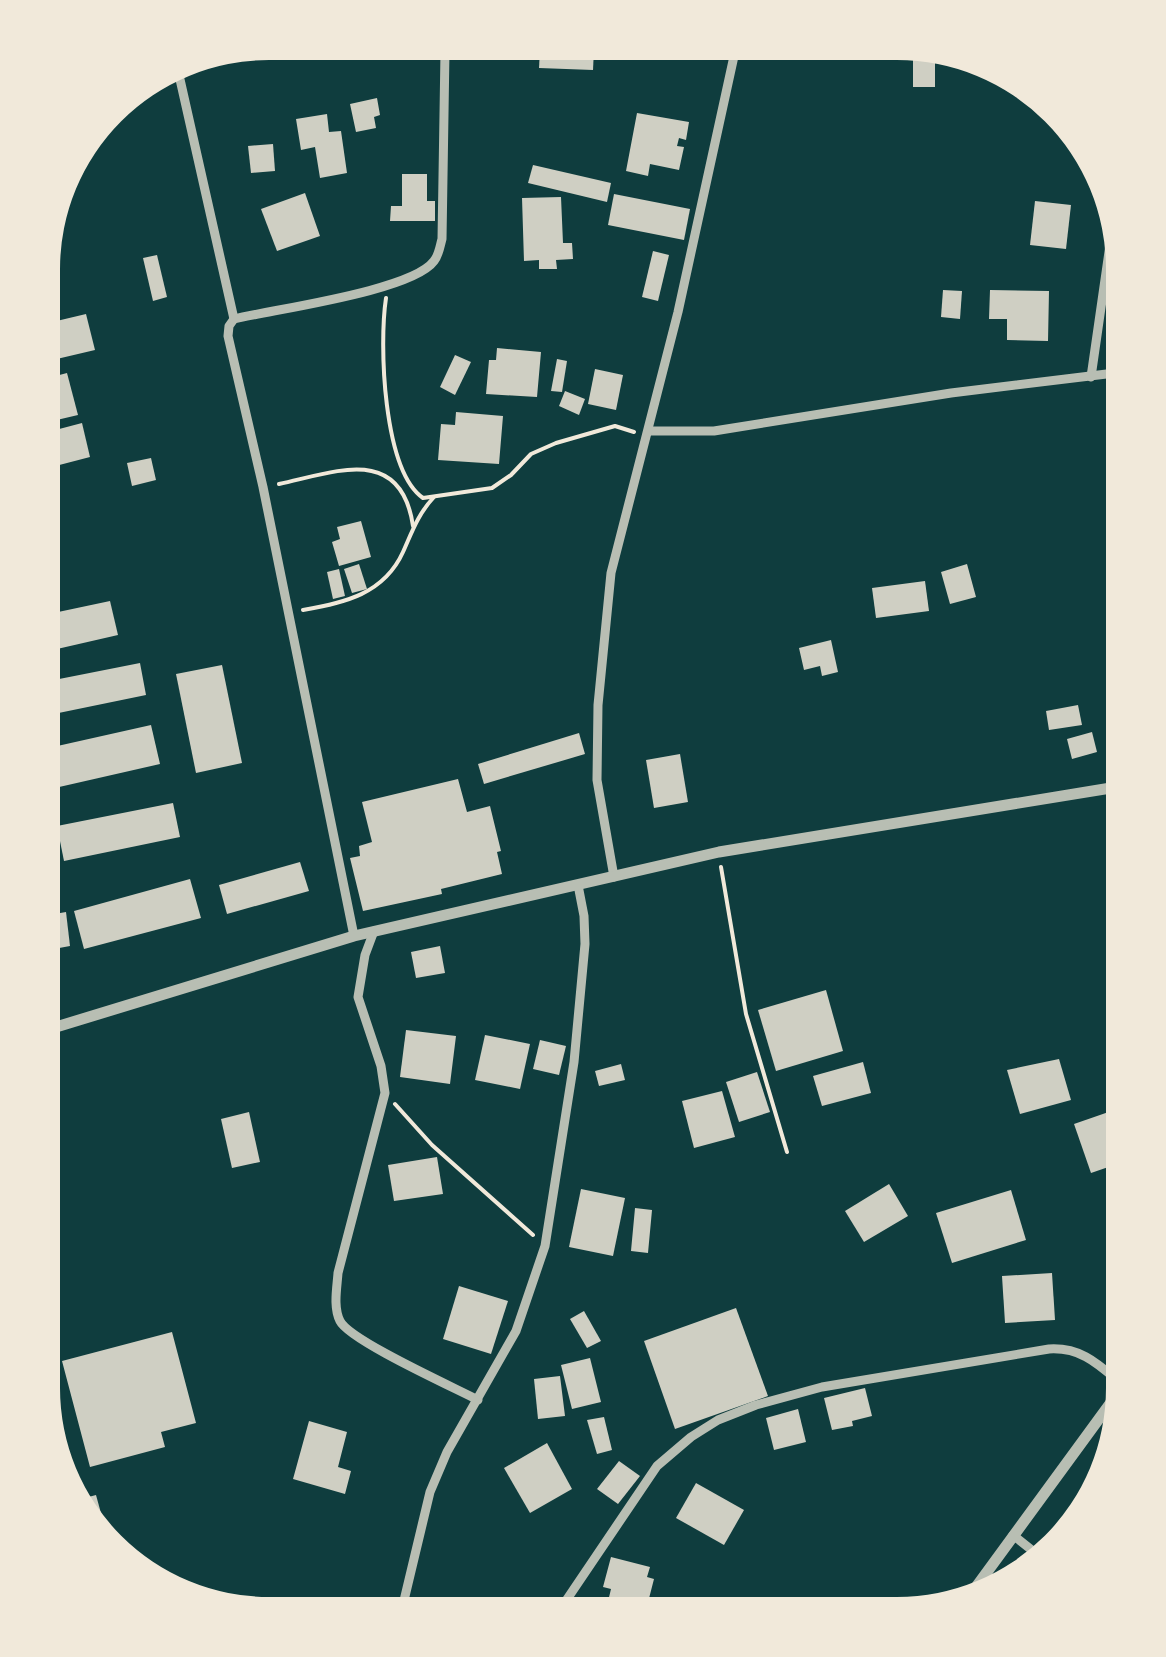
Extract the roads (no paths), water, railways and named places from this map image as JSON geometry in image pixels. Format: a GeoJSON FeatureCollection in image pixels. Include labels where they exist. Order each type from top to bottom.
{"type":"FeatureCollection","features":[{"type":"Feature","properties":{"kind":"street"},"geometry":{"type":"LineString","coordinates":[[354,936],[229,326],[234,319],[388,284],[420,273],[436,260],[442,239],[445,60]]}},
{"type":"Feature","properties":{"kind":"street"},"geometry":{"type":"LineString","coordinates":[[614,876],[597,780],[598,705],[611,574],[649,435],[733,60]]}},
{"type":"Feature","properties":{"kind":"street"},"geometry":{"type":"LineString","coordinates":[[180,81],[234,319]]}},
{"type":"Feature","properties":{"kind":"street"},"geometry":{"type":"LineString","coordinates":[[1091,377],[1106,273]]}},
{"type":"Feature","properties":{"kind":"street"},"geometry":{"type":"LineString","coordinates":[[649,435],[714,431],[951,393],[1106,375]]}},
{"type":"Feature","properties":{"kind":"street"},"geometry":{"type":"LineString","coordinates":[[60,1026],[354,936],[719,852],[1106,789]]}},
{"type":"Feature","properties":{"kind":"street"},"geometry":{"type":"LineString","coordinates":[[406,1597],[430,1492],[447,1452],[516,1331],[546,1246],[574,1062],[585,944],[578,885]]}},
{"type":"Feature","properties":{"kind":"street"},"geometry":{"type":"LineString","coordinates":[[374,931],[364,955],[358,997],[382,1066],[385,1093],[338,1274],[339,1320],[357,1337],[478,1400]]}},
{"type":"Feature","properties":{"kind":"street"},"geometry":{"type":"LineString","coordinates":[[568,1597],[657,1466],[718,1420],[756,1405],[822,1388],[1066,1348],[1084,1354],[1106,1371]]}},
{"type":"Feature","properties":{"kind":"street"},"geometry":{"type":"LineString","coordinates":[[983,1578],[1105,1410]]}},
{"type":"Feature","properties":{"kind":"street"},"geometry":{"type":"LineString","coordinates":[[1013,1536],[1030,1549]]}}]}
